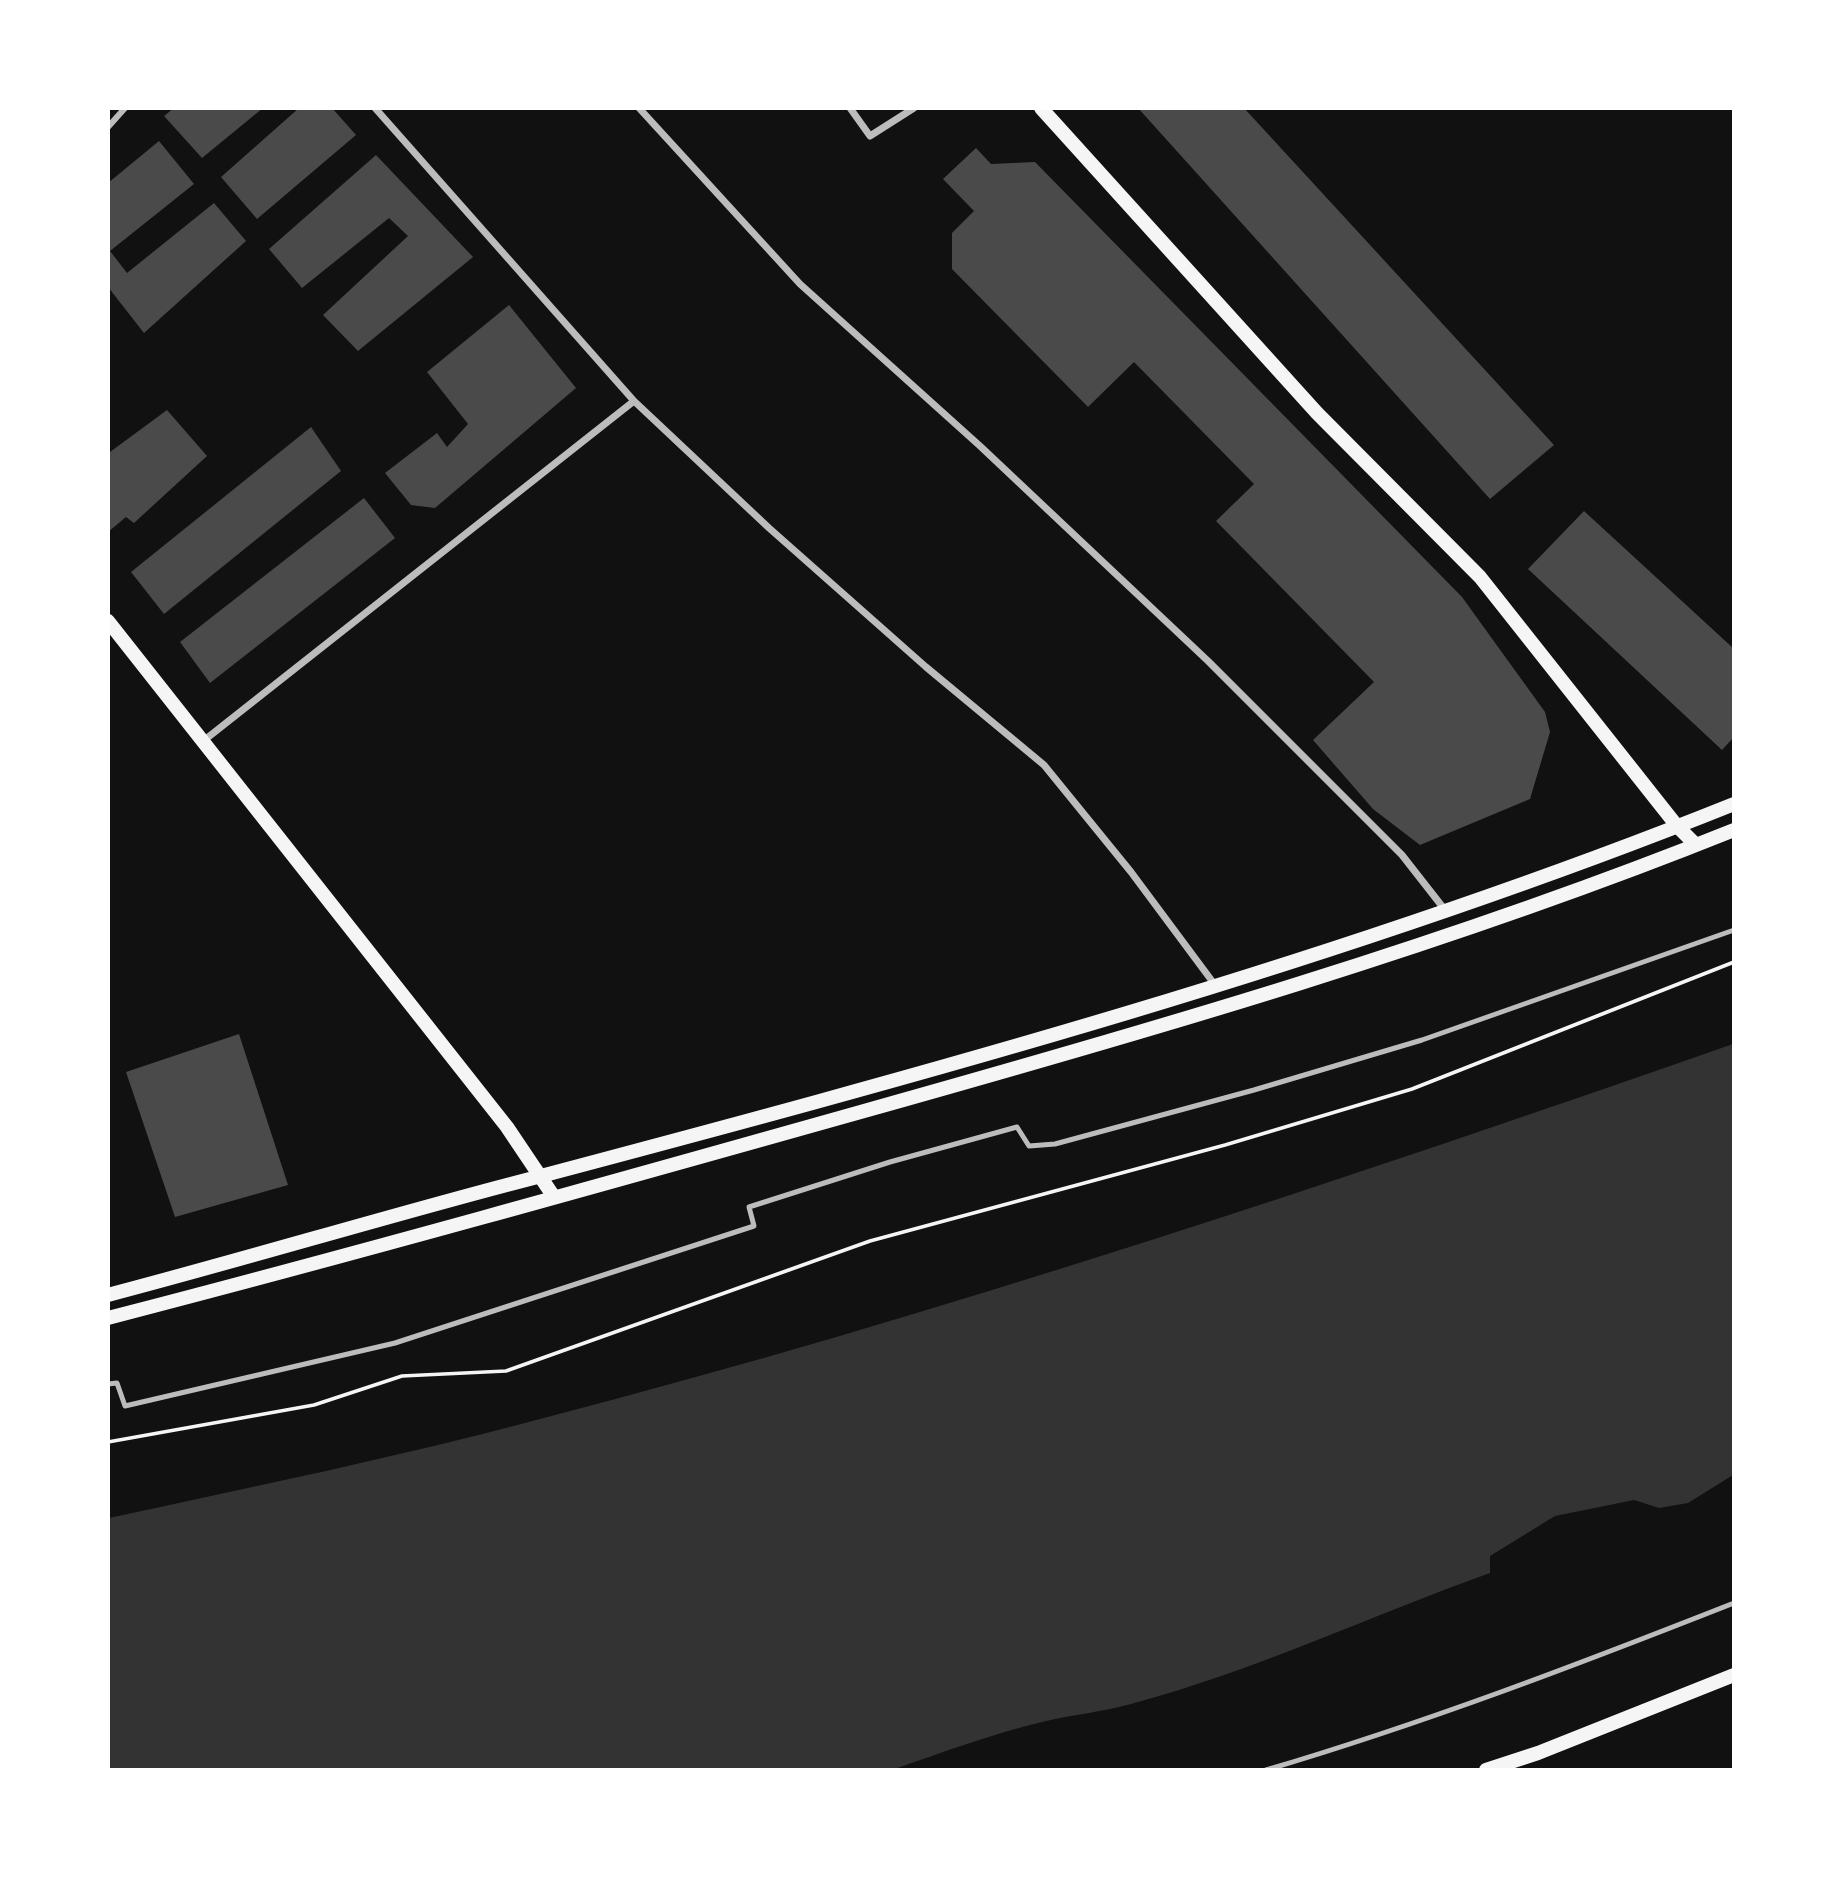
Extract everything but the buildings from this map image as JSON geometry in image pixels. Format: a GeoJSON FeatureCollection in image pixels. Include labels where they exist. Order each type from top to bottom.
{"type":"FeatureCollection","features":[{"type":"Feature","properties":{"kind":"main road"},"geometry":{"type":"LineString","coordinates":[[1041,108],[1317,413],[1480,577],[1677,826],[1696,845]]}},
{"type":"Feature","properties":{"kind":"main road"},"geometry":{"type":"LineString","coordinates":[[108,621],[507,1127],[554,1197]]}},
{"type":"Feature","properties":{"kind":"main road"},"geometry":{"type":"LineString","coordinates":[[108,1295],[925,1070],[1215,985],[1445,910],[1734,804]]}},
{"type":"Feature","properties":{"kind":"main road"},"geometry":{"type":"LineString","coordinates":[[108,1318],[554,1197],[1238,1004],[1430,943],[1734,830]]}},
{"type":"Feature","properties":{"kind":"main road"},"geometry":{"type":"LineString","coordinates":[[1486,1769],[1538,1753],[1734,1675]]}},
{"type":"Feature","properties":{"kind":"street"},"geometry":{"type":"LineString","coordinates":[[108,127],[125,108]]}},
{"type":"Feature","properties":{"kind":"street"},"geometry":{"type":"LineString","coordinates":[[374,108],[634,401],[779,537],[926,667],[1044,765],[1131,872],[1215,985]]}},
{"type":"Feature","properties":{"kind":"street"},"geometry":{"type":"LineString","coordinates":[[639,108],[800,284],[980,446],[1208,662],[1402,855],[1445,910]]}},
{"type":"Feature","properties":{"kind":"street"},"geometry":{"type":"LineString","coordinates":[[850,108],[870,136],[914,108]]}},
{"type":"Feature","properties":{"kind":"street"},"geometry":{"type":"LineString","coordinates":[[202,742],[634,401]]}},
{"type":"Feature","properties":{"kind":"lane"},"geometry":{"type":"LineString","coordinates":[[108,1384],[117,1382],[125,1406],[396,1343],[754,1226],[749,1207],[890,1162],[1017,1126],[1029,1146],[1055,1144],[1241,1094],[1422,1040],[1734,930]]}},
{"type":"Feature","properties":{"kind":"lane"},"geometry":{"type":"LineString","coordinates":[[1266,1769],[1383,1735],[1559,1672],[1734,1603]]}},
{"type":"Feature","properties":{"kind":"path"},"geometry":{"type":"LineString","coordinates":[[108,1442],[314,1405],[402,1376],[506,1371],[870,1241],[1225,1145],[1412,1089],[1734,962]]}},
{"type":"Feature","properties":{"kind":"shaded area"},"geometry":{"type":"Polygon","coordinates":[[[1733,1044],[1733,1475],[1688,1503],[1659,1508],[1634,1500],[1555,1516],[1490,1556],[1490,1573],[1267,1659],[1177,1691],[1120,1707],[1023,1727],[895,1769],[109,1769],[109,1518],[487,1433],[842,1335],[1141,1244],[1438,1146],[1733,1044]]]}}]}
